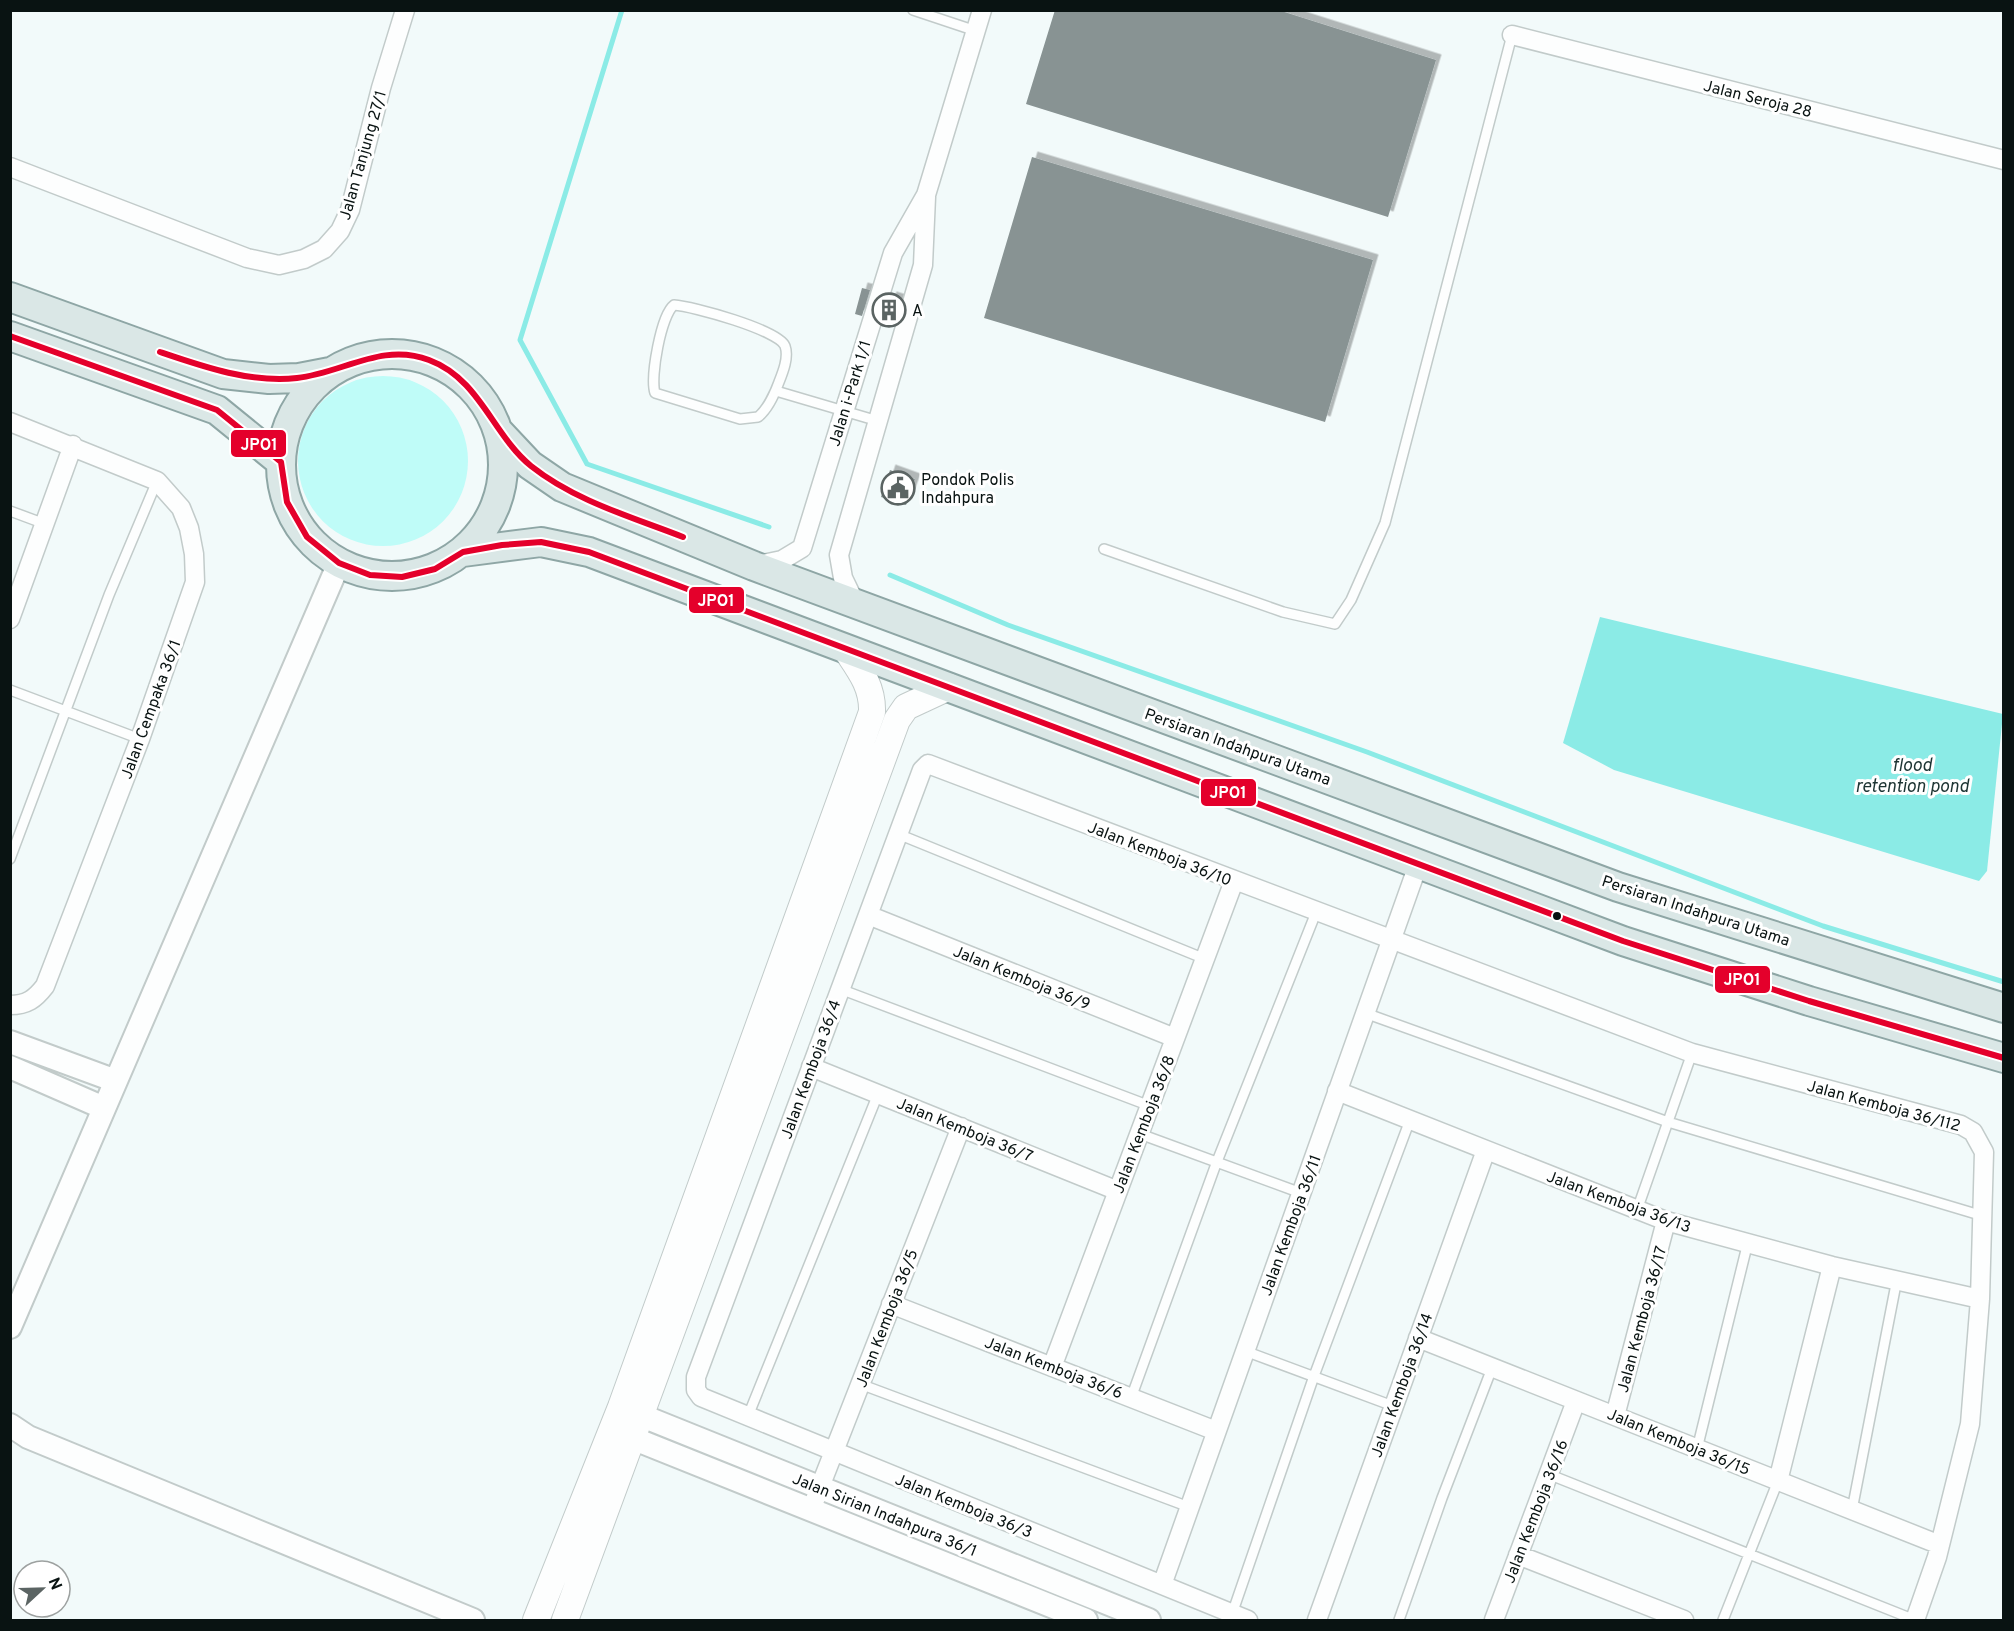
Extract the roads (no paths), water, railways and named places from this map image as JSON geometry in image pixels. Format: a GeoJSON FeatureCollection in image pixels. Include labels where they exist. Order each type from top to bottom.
{"type":"FeatureCollection","features":[{"type":"Feature","properties":{"kind":"main road"},"geometry":{"type":"LineString","coordinates":[[10,297],[223,374],[269,379],[298,378],[330,372],[361,357],[395,353],[429,359],[459,376],[483,401],[499,432],[503,476],[494,508],[490,518],[463,552],[435,569],[402,577],[370,575],[339,563],[307,537],[287,502],[281,462],[287,427],[304,396],[330,372]]}},
{"type":"Feature","properties":{"kind":"main road"},"geometry":{"type":"LineString","coordinates":[[10,336],[217,410],[281,462]]}},
{"type":"Feature","properties":{"kind":"main road","name":"Persiaran Indahpura Utama"},"geometry":{"type":"LineString","coordinates":[[499,432],[530,465],[562,487],[754,566],[1618,886],[2004,1008]]}},
{"type":"Feature","properties":{"kind":"main road"},"geometry":{"type":"LineString","coordinates":[[463,552],[541,542],[588,552],[1623,941],[1820,1004],[2004,1059]]}},
{"type":"Feature","properties":{"kind":"main road"},"geometry":{"type":"LineString","coordinates":[[565,1620],[627,1423],[872,712],[873,696],[869,685],[845,648]]}},
{"type":"Feature","properties":{"kind":"main road"},"geometry":{"type":"LineString","coordinates":[[536,1620],[627,1423],[897,720],[906,707],[949,687]]}},
{"type":"Feature","properties":{"kind":"street","name":"Jalan Tanjung 27/1"},"geometry":{"type":"LineString","coordinates":[[10,167],[247,258],[279,266],[304,259],[324,249],[340,231],[350,210],[381,88],[405,10]]}},
{"type":"Feature","properties":{"kind":"street","name":"Jalan i-Park 1/1"},"geometry":{"type":"LineString","coordinates":[[754,566],[782,560],[802,548],[893,253],[926,195],[982,10]]}},
{"type":"Feature","properties":{"kind":"street","name":"Jalan Seroja 28"},"geometry":{"type":"LineString","coordinates":[[1512,35],[2004,160]]}},
{"type":"Feature","properties":{"kind":"street","name":"Jalan i-Park 1/1"},"geometry":{"type":"LineString","coordinates":[[856,605],[843,578],[839,555],[923,265],[926,195]]}},
{"type":"Feature","properties":{"kind":"street","name":"Jalan Cempaka 36/1"},"geometry":{"type":"LineString","coordinates":[[10,422],[73,445],[157,481],[180,508],[189,528],[194,554],[195,582],[140,739],[45,986],[36,998],[24,1005],[10,1005]]}},
{"type":"Feature","properties":{"kind":"street"},"geometry":{"type":"LineString","coordinates":[[10,619],[73,445]]}},
{"type":"Feature","properties":{"kind":"street"},"geometry":{"type":"LineString","coordinates":[[10,1327],[339,563]]}},
{"type":"Feature","properties":{"kind":"street","name":"Jalan Kemboja 36/4"},"geometry":{"type":"LineString","coordinates":[[696,1377],[922,770],[928,764]]}},
{"type":"Feature","properties":{"kind":"street","name":"Jalan Kemboja 36/10"},"geometry":{"type":"LineString","coordinates":[[928,764],[1391,939]]}},
{"type":"Feature","properties":{"kind":"street","name":"Jalan Kemboja 36/11"},"geometry":{"type":"LineString","coordinates":[[1162,1585],[1418,865]]}},
{"type":"Feature","properties":{"kind":"street","name":"Jalan Kemboja 36/8"},"geometry":{"type":"LineString","coordinates":[[1052,1367],[1234,881]]}},
{"type":"Feature","properties":{"kind":"street","name":"Jalan Kemboja 36/9"},"geometry":{"type":"LineString","coordinates":[[868,915],[1176,1038]]}},
{"type":"Feature","properties":{"kind":"street","name":"Jalan Kemboja 36/112"},"geometry":{"type":"LineString","coordinates":[[1391,939],[1692,1053],[1968,1128],[1978,1138],[1984,1152],[1983,1216],[1980,1299],[1970,1424],[1940,1545],[1915,1620]]}},
{"type":"Feature","properties":{"kind":"street"},"geometry":{"type":"LineString","coordinates":[[10,1042],[116,1081]]}},
{"type":"Feature","properties":{"kind":"street"},"geometry":{"type":"LineString","coordinates":[[10,1067],[104,1108]]}},
{"type":"Feature","properties":{"kind":"street","name":"Jalan Kemboja 36/7"},"geometry":{"type":"LineString","coordinates":[[811,1067],[1118,1191]]}},
{"type":"Feature","properties":{"kind":"street","name":"Jalan Kemboja 36/13"},"geometry":{"type":"LineString","coordinates":[[1337,1091],[1666,1221],[1832,1266],[1980,1299]]}},
{"type":"Feature","properties":{"kind":"street","name":"Jalan Kemboja 36/5"},"geometry":{"type":"LineString","coordinates":[[811,1510],[961,1127]]}},
{"type":"Feature","properties":{"kind":"street","name":"Jalan Kemboja 36/14"},"geometry":{"type":"LineString","coordinates":[[1317,1620],[1486,1150]]}},
{"type":"Feature","properties":{"kind":"street","name":"Jalan Kemboja 36/17"},"geometry":{"type":"LineString","coordinates":[[1615,1416],[1666,1221]]}},
{"type":"Feature","properties":{"kind":"street"},"geometry":{"type":"LineString","coordinates":[[1778,1481],[1832,1266]]}},
{"type":"Feature","properties":{"kind":"street","name":"Jalan Kemboja 36/6"},"geometry":{"type":"LineString","coordinates":[[891,1304],[1216,1431]]}},
{"type":"Feature","properties":{"kind":"street","name":"Jalan Kemboja 36/15"},"geometry":{"type":"LineString","coordinates":[[1418,1338],[1940,1545]]}},
{"type":"Feature","properties":{"kind":"street","name":"Jalan Kemboja 36/3"},"geometry":{"type":"LineString","coordinates":[[696,1377],[696,1390],[701,1397],[1240,1617]]}},
{"type":"Feature","properties":{"kind":"street","name":"Jalan Kemboja 36/16"},"geometry":{"type":"LineString","coordinates":[[1494,1620],[1576,1401]]}},
{"type":"Feature","properties":{"kind":"street","name":"Jalan Sirian Indahpura 36/1"},"geometry":{"type":"LineString","coordinates":[[627,1423],[819,1487],[1149,1620]]}},
{"type":"Feature","properties":{"kind":"street","name":"Jalan Sirian Indahpura 36/1"},"geometry":{"type":"LineString","coordinates":[[627,1423],[811,1510],[1086,1620]]}},
{"type":"Feature","properties":{"kind":"street"},"geometry":{"type":"LineString","coordinates":[[10,1425],[28,1437],[473,1620]]}},
{"type":"Feature","properties":{"kind":"street"},"geometry":{"type":"LineString","coordinates":[[1518,1555],[1684,1620]]}},
{"type":"Feature","properties":{"kind":"lane"},"geometry":{"type":"LineString","coordinates":[[913,10],[976,31]]}},
{"type":"Feature","properties":{"kind":"lane"},"geometry":{"type":"LineString","coordinates":[[1104,549],[1283,612],[1335,624],[1351,600],[1385,522],[1512,35]]}},
{"type":"Feature","properties":{"kind":"lane"},"geometry":{"type":"LineString","coordinates":[[680,305],[756,327],[778,337],[785,344],[787,354],[776,391],[762,414],[752,419],[740,419],[655,393],[653,380],[665,316],[669,308],[680,305]]}},
{"type":"Feature","properties":{"kind":"lane"},"geometry":{"type":"LineString","coordinates":[[776,391],[878,421]]}},
{"type":"Feature","properties":{"kind":"lane"},"geometry":{"type":"LineString","coordinates":[[10,859],[109,595],[157,481]]}},
{"type":"Feature","properties":{"kind":"lane"},"geometry":{"type":"LineString","coordinates":[[10,511],[45,524]]}},
{"type":"Feature","properties":{"kind":"lane"},"geometry":{"type":"LineString","coordinates":[[10,690],[140,739]]}},
{"type":"Feature","properties":{"kind":"lane"},"geometry":{"type":"LineString","coordinates":[[898,834],[1205,959]]}},
{"type":"Feature","properties":{"kind":"lane"},"geometry":{"type":"LineString","coordinates":[[1131,1398],[1216,1164],[1317,910]]}},
{"type":"Feature","properties":{"kind":"lane"},"geometry":{"type":"LineString","coordinates":[[840,989],[1150,1106]]}},
{"type":"Feature","properties":{"kind":"lane"},"geometry":{"type":"LineString","coordinates":[[1365,1013],[1668,1122],[1983,1216]]}},
{"type":"Feature","properties":{"kind":"lane"},"geometry":{"type":"LineString","coordinates":[[1637,1210],[1692,1053]]}},
{"type":"Feature","properties":{"kind":"lane"},"geometry":{"type":"LineString","coordinates":[[748,1416],[878,1094]]}},
{"type":"Feature","properties":{"kind":"lane"},"geometry":{"type":"LineString","coordinates":[[1240,1617],[1314,1377],[1410,1120]]}},
{"type":"Feature","properties":{"kind":"lane"},"geometry":{"type":"LineString","coordinates":[[1140,1134],[1216,1164],[1301,1193]]}},
{"type":"Feature","properties":{"kind":"lane"},"geometry":{"type":"LineString","coordinates":[[1697,1449],[1748,1242]]}},
{"type":"Feature","properties":{"kind":"lane"},"geometry":{"type":"LineString","coordinates":[[1852,1510],[1897,1279]]}},
{"type":"Feature","properties":{"kind":"lane"},"geometry":{"type":"LineString","coordinates":[[1245,1351],[1394,1406]]}},
{"type":"Feature","properties":{"kind":"lane"},"geometry":{"type":"LineString","coordinates":[[1399,1620],[1442,1498],[1492,1368]]}},
{"type":"Feature","properties":{"kind":"lane"},"geometry":{"type":"LineString","coordinates":[[860,1384],[1189,1507]]}},
{"type":"Feature","properties":{"kind":"lane"},"geometry":{"type":"LineString","coordinates":[[1548,1474],[1915,1620]]}},
{"type":"Feature","properties":{"kind":"lane"},"geometry":{"type":"LineString","coordinates":[[1723,1620],[1778,1481]]}},
{"type":"Feature","properties":{"kind":"water","name":"flood retention pond"},"geometry":{"type":"Polygon","coordinates":[[[1600,617],[2003,714],[1987,871],[1979,881],[1614,770],[1563,743],[1600,617]]]}},
{"type":"Feature","properties":{"kind":"waterway"},"geometry":{"type":"LineString","coordinates":[[622,10],[520,340],[587,464],[769,527]]}},
{"type":"Feature","properties":{"kind":"waterway"},"geometry":{"type":"LineString","coordinates":[[890,575],[1008,625],[1367,752],[1823,926],[2004,982]]}},
{"type":"Feature","properties":{"kind":"place","name":"A"},"geometry":{"type":"Point","coordinates":[889,310]}},
{"type":"Feature","properties":{"kind":"place","name":"Pondok Polis Indahpura"},"geometry":{"type":"Point","coordinates":[898,488]}}]}
